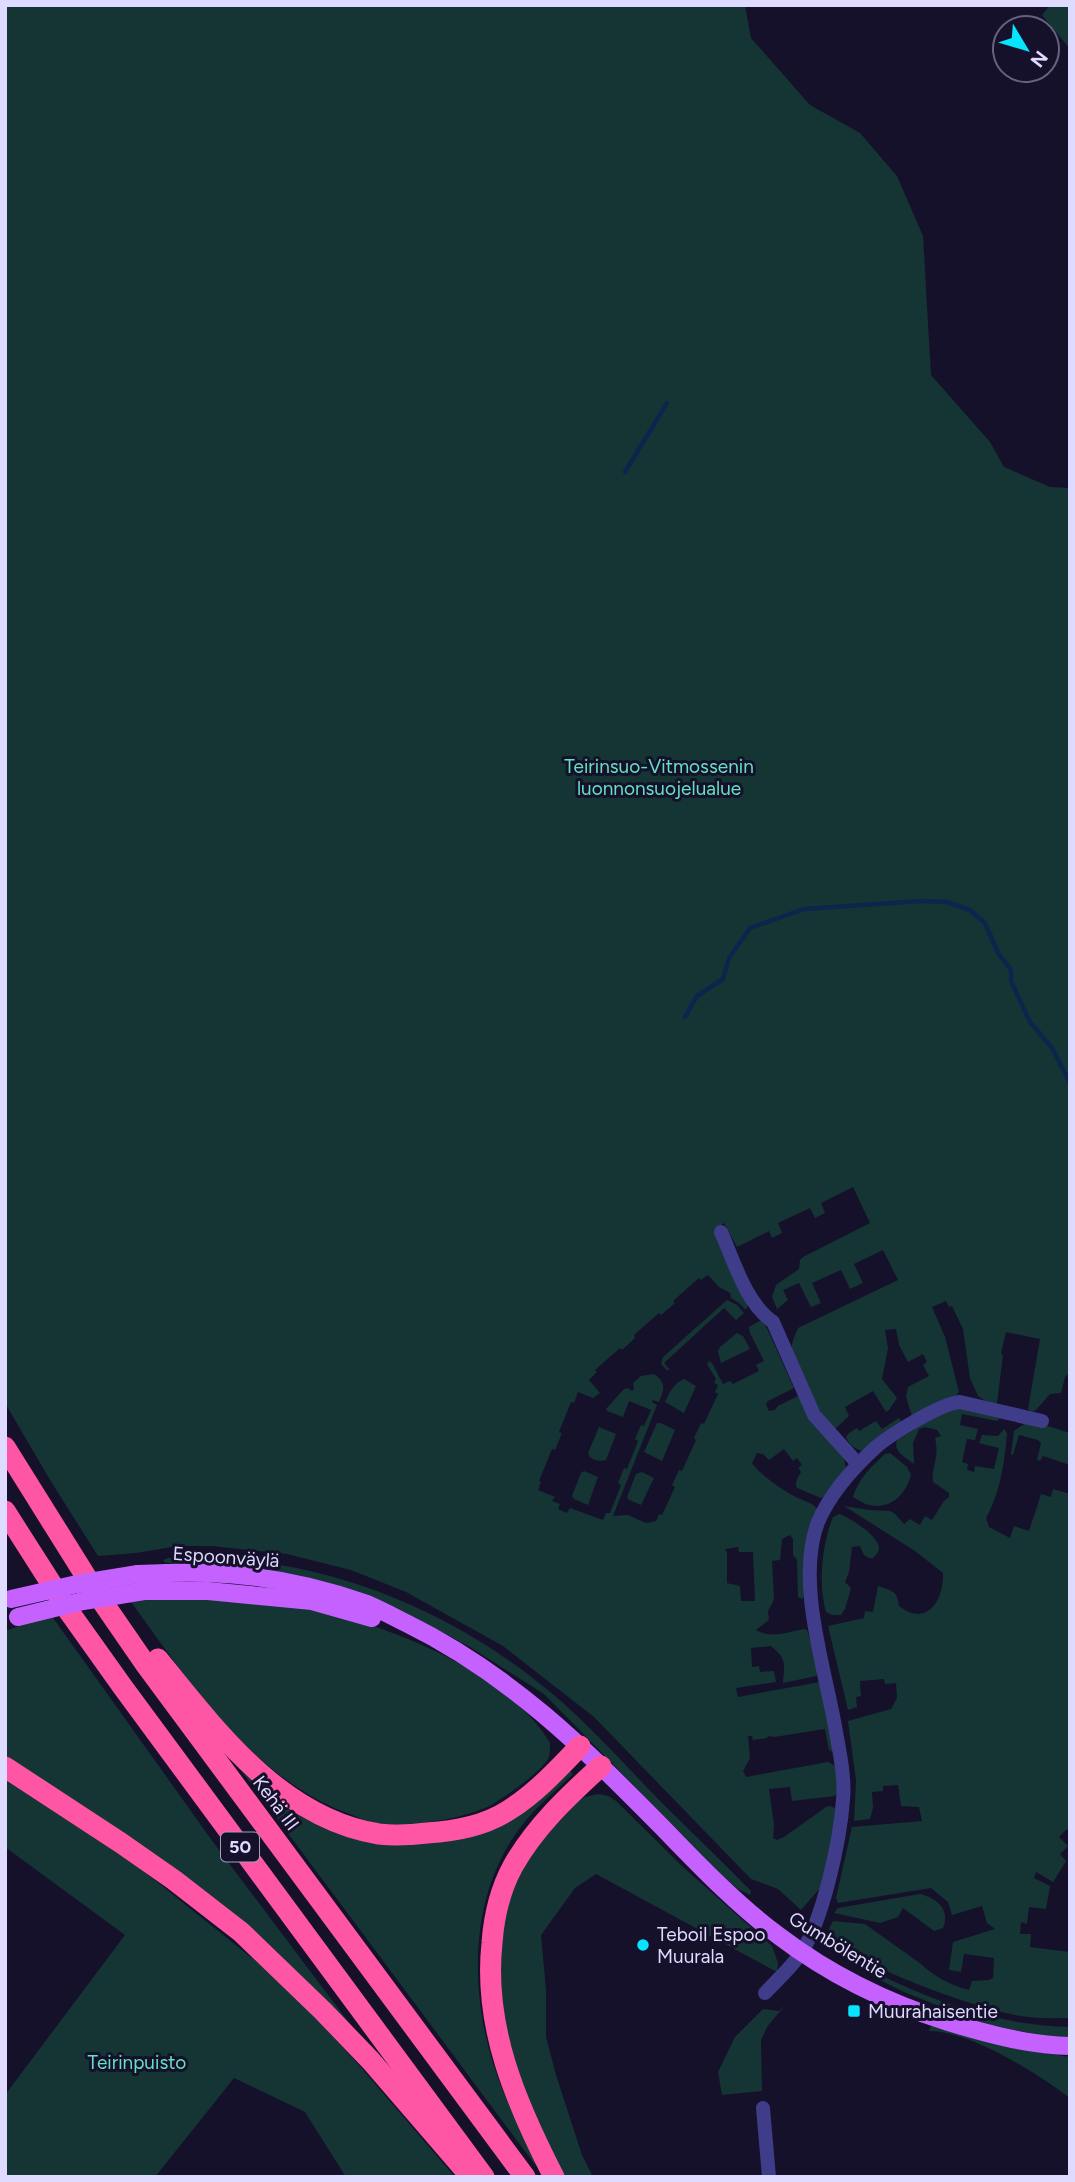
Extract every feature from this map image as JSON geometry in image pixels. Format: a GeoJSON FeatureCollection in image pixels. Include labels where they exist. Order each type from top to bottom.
{"type":"FeatureCollection","features":[{"type":"Feature","properties":{"kind":"highway","name":"Kehä III"},"geometry":{"type":"LineString","coordinates":[[5,1447],[95,1591],[237,1789],[525,2177]]}},
{"type":"Feature","properties":{"kind":"highway","name":"50"},"geometry":{"type":"LineString","coordinates":[[5,1511],[70,1613],[122,1686],[484,2177]]}},
{"type":"Feature","properties":{"kind":"highway"},"geometry":{"type":"LineString","coordinates":[[95,1591],[153,1651],[217,1729],[263,1776],[305,1807],[330,1820],[357,1829],[381,1834],[407,1835],[464,1828],[490,1820],[534,1793],[580,1746]]}},
{"type":"Feature","properties":{"kind":"highway"},"geometry":{"type":"LineString","coordinates":[[554,2177],[519,2102],[496,2034],[489,1974],[493,1927],[499,1897],[524,1848],[548,1818],[601,1766]]}},
{"type":"Feature","properties":{"kind":"highway"},"geometry":{"type":"LineString","coordinates":[[5,1767],[174,1880],[241,1932],[371,2060],[457,2164],[471,2177]]}},
{"type":"Feature","properties":{"kind":"main road","name":"Espoonväylä"},"geometry":{"type":"LineString","coordinates":[[8,1601],[77,1584],[138,1574],[209,1573],[282,1581],[328,1592],[369,1605],[436,1638],[488,1670],[534,1705],[601,1766]]}},
{"type":"Feature","properties":{"kind":"main road","name":"Espoonväylä"},"geometry":{"type":"LineString","coordinates":[[12,1619],[83,1601],[144,1591],[208,1591],[312,1601],[436,1638]]}},
{"type":"Feature","properties":{"kind":"main road","name":"Gumbölentie"},"geometry":{"type":"LineString","coordinates":[[601,1766],[722,1886],[758,1919],[802,1952],[890,2000],[932,2016],[984,2033],[1021,2041],[1070,2046]]}},
{"type":"Feature","properties":{"kind":"street"},"geometry":{"type":"LineString","coordinates":[[721,1232],[752,1302],[773,1322],[814,1415],[858,1464]]}},
{"type":"Feature","properties":{"kind":"street"},"geometry":{"type":"LineString","coordinates":[[765,1993],[802,1952],[819,1914],[844,1799],[839,1750],[810,1599],[811,1558],[818,1522],[858,1464],[884,1441],[952,1403],[960,1402],[1042,1421]]}},
{"type":"Feature","properties":{"kind":"street"},"geometry":{"type":"LineString","coordinates":[[764,2108],[769,2177]]}},
{"type":"Feature","properties":{"kind":"green space","name":"Teirinsuo-Vitmossenin luonnonsuojelualue"},"geometry":{"type":"Polygon","coordinates":[[[5,5],[745,5],[751,38],[810,105],[860,133],[897,176],[923,236],[931,375],[990,442],[1004,467],[1050,487],[1070,488],[1070,1372],[1065,1377],[1061,1393],[1050,1394],[1032,1412],[1028,1409],[1040,1339],[1006,1332],[1001,1353],[1003,1355],[997,1403],[992,1405],[978,1396],[970,1378],[963,1329],[952,1306],[949,1307],[946,1301],[932,1307],[945,1337],[959,1392],[954,1398],[912,1416],[906,1397],[908,1387],[929,1376],[923,1365],[927,1362],[923,1354],[908,1362],[899,1345],[896,1329],[885,1330],[888,1348],[882,1379],[897,1398],[886,1412],[873,1391],[845,1407],[849,1416],[834,1430],[806,1390],[795,1366],[792,1344],[798,1328],[898,1280],[883,1250],[854,1264],[863,1283],[850,1289],[841,1270],[812,1283],[821,1303],[811,1307],[799,1283],[783,1290],[788,1300],[777,1309],[772,1297],[776,1285],[799,1269],[803,1257],[870,1223],[853,1187],[821,1203],[825,1213],[815,1218],[810,1208],[778,1223],[782,1233],[772,1238],[769,1231],[737,1247],[724,1223],[714,1230],[720,1238],[748,1304],[746,1310],[708,1275],[701,1280],[699,1278],[673,1301],[675,1303],[634,1335],[635,1338],[622,1350],[620,1348],[595,1370],[597,1372],[589,1380],[600,1393],[593,1398],[578,1392],[574,1403],[571,1402],[559,1432],[562,1433],[555,1450],[552,1449],[539,1481],[538,1490],[555,1497],[552,1501],[560,1504],[558,1509],[567,1513],[570,1508],[603,1520],[606,1513],[610,1513],[621,1485],[618,1483],[624,1468],[627,1469],[638,1441],[635,1439],[651,1410],[629,1401],[623,1417],[606,1409],[624,1389],[632,1391],[633,1383],[641,1376],[654,1374],[663,1383],[662,1393],[659,1402],[652,1402],[657,1405],[613,1516],[628,1515],[646,1523],[656,1521],[659,1514],[662,1515],[675,1487],[672,1485],[679,1470],[682,1471],[701,1423],[704,1424],[718,1394],[715,1392],[718,1385],[714,1383],[716,1379],[707,1364],[709,1361],[712,1363],[723,1384],[730,1381],[733,1384],[759,1371],[756,1365],[764,1361],[749,1327],[761,1320],[765,1324],[794,1388],[768,1401],[766,1404],[769,1411],[798,1396],[844,1459],[846,1469],[821,1498],[797,1488],[796,1482],[801,1472],[798,1468],[802,1465],[797,1458],[793,1461],[784,1449],[769,1460],[763,1454],[757,1453],[752,1463],[760,1472],[780,1488],[818,1510],[804,1596],[802,1599],[798,1597],[797,1560],[793,1555],[793,1539],[790,1535],[782,1539],[780,1560],[772,1561],[774,1600],[768,1611],[769,1620],[756,1630],[774,1634],[807,1630],[820,1671],[816,1676],[783,1683],[784,1663],[780,1655],[771,1646],[751,1648],[752,1667],[759,1666],[760,1672],[774,1671],[776,1682],[736,1688],[738,1697],[820,1682],[835,1753],[829,1750],[825,1729],[753,1740],[752,1736],[748,1736],[750,1758],[743,1771],[746,1777],[828,1762],[837,1767],[835,1796],[792,1801],[790,1787],[769,1789],[773,1838],[777,1840],[826,1807],[831,1806],[837,1810],[822,1886],[801,1910],[778,1889],[751,1879],[594,1717],[503,1646],[406,1592],[351,1570],[287,1554],[212,1546],[178,1546],[98,1556],[5,1403],[5,5]],[[738,1547],[725,1549],[727,1583],[740,1586],[741,1601],[755,1601],[753,1552],[739,1552],[738,1547]]]}},
{"type":"Feature","properties":{"kind":"green space"},"geometry":{"type":"Polygon","coordinates":[[[1050,5],[1070,5],[1070,49],[1061,38],[1061,14],[1043,14],[1050,5]]]}},
{"type":"Feature","properties":{"kind":"green space"},"geometry":{"type":"Polygon","coordinates":[[[727,1300],[737,1305],[744,1313],[736,1320],[724,1308],[664,1363],[670,1370],[667,1370],[661,1364],[663,1357],[727,1300]]]}},
{"type":"Feature","properties":{"kind":"green space"},"geometry":{"type":"Polygon","coordinates":[[[737,1333],[743,1336],[750,1349],[721,1363],[718,1351],[720,1347],[737,1333]]]}},
{"type":"Feature","properties":{"kind":"green space"},"geometry":{"type":"Polygon","coordinates":[[[684,1379],[696,1386],[684,1413],[665,1402],[670,1392],[684,1379]]]}},
{"type":"Feature","properties":{"kind":"green space"},"geometry":{"type":"Polygon","coordinates":[[[958,1407],[1000,1418],[997,1421],[962,1414],[960,1425],[978,1429],[975,1440],[967,1439],[962,1462],[968,1464],[967,1470],[974,1472],[975,1466],[994,1469],[999,1448],[979,1443],[982,1435],[998,1436],[1004,1429],[1007,1433],[998,1488],[986,1518],[989,1527],[1010,1538],[1014,1526],[1029,1531],[1041,1494],[1051,1497],[1053,1489],[1070,1494],[1070,1833],[1067,1829],[1059,1837],[1068,1846],[1060,1854],[1066,1861],[1053,1882],[1036,1872],[1034,1878],[1050,1886],[1046,1909],[1029,1907],[1027,1924],[1021,1922],[1020,1934],[1031,1934],[1030,1947],[1070,1952],[1070,2018],[1021,2016],[977,2005],[916,1984],[859,1957],[839,1944],[828,1931],[833,1921],[865,1924],[937,1977],[969,1990],[972,1981],[993,1978],[994,1958],[964,1954],[961,1972],[949,1970],[953,1942],[995,1929],[987,1923],[982,1906],[952,1915],[948,1902],[931,1888],[838,1903],[836,1898],[852,1827],[922,1821],[919,1807],[901,1806],[898,1785],[883,1786],[883,1791],[872,1792],[873,1808],[870,1819],[854,1821],[856,1780],[848,1721],[891,1709],[897,1698],[896,1683],[885,1684],[884,1679],[860,1681],[861,1696],[856,1697],[857,1707],[848,1710],[828,1626],[864,1618],[865,1611],[873,1612],[878,1586],[893,1592],[899,1606],[909,1612],[925,1612],[937,1601],[943,1583],[943,1573],[915,1551],[844,1506],[890,1511],[904,1524],[910,1519],[920,1525],[925,1516],[932,1520],[949,1497],[949,1493],[933,1482],[937,1451],[935,1438],[941,1436],[937,1430],[925,1427],[919,1429],[913,1443],[914,1464],[898,1451],[896,1444],[897,1440],[933,1418],[958,1407]]]}},
{"type":"Feature","properties":{"kind":"green space"},"geometry":{"type":"Polygon","coordinates":[[[899,1418],[902,1424],[862,1451],[847,1440],[849,1433],[857,1428],[859,1431],[876,1421],[882,1429],[899,1418]]]}},
{"type":"Feature","properties":{"kind":"green space"},"geometry":{"type":"Polygon","coordinates":[[[1027,1422],[1070,1433],[1070,1465],[1043,1456],[1040,1461],[1037,1460],[1041,1443],[1019,1435],[1013,1455],[1011,1454],[1014,1431],[1027,1422]]]}},
{"type":"Feature","properties":{"kind":"green space"},"geometry":{"type":"Polygon","coordinates":[[[657,1423],[675,1430],[662,1461],[644,1452],[657,1423]]]}},
{"type":"Feature","properties":{"kind":"green space"},"geometry":{"type":"Polygon","coordinates":[[[599,1427],[616,1434],[604,1461],[593,1459],[588,1453],[599,1427]]]}},
{"type":"Feature","properties":{"kind":"green space"},"geometry":{"type":"Polygon","coordinates":[[[890,1453],[907,1467],[911,1475],[901,1494],[891,1503],[877,1506],[853,1497],[866,1474],[885,1454],[890,1453]]]}},
{"type":"Feature","properties":{"kind":"green space"},"geometry":{"type":"Polygon","coordinates":[[[584,1471],[598,1477],[588,1505],[572,1496],[584,1471]]]}},
{"type":"Feature","properties":{"kind":"green space"},"geometry":{"type":"Polygon","coordinates":[[[642,1472],[654,1478],[641,1505],[627,1497],[636,1474],[642,1472]]]}},
{"type":"Feature","properties":{"kind":"green space"},"geometry":{"type":"Polygon","coordinates":[[[839,1514],[869,1533],[879,1548],[873,1558],[869,1558],[864,1555],[860,1546],[852,1547],[845,1582],[851,1588],[845,1609],[841,1615],[832,1615],[826,1612],[822,1564],[829,1528],[833,1517],[839,1514]]]}},
{"type":"Feature","properties":{"kind":"green space"},"geometry":{"type":"Polygon","coordinates":[[[209,1557],[288,1566],[346,1581],[408,1604],[468,1634],[523,1671],[579,1718],[751,1891],[750,1895],[723,1876],[544,1694],[470,1647],[376,1601],[163,1560],[209,1557]]]}},
{"type":"Feature","properties":{"kind":"green space"},"geometry":{"type":"Polygon","coordinates":[[[188,1598],[283,1604],[329,1613],[401,1636],[437,1652],[503,1692],[530,1716],[550,1743],[548,1759],[529,1779],[500,1800],[459,1816],[431,1822],[389,1824],[372,1822],[350,1814],[315,1798],[283,1778],[254,1753],[200,1695],[131,1602],[188,1598]]]}},
{"type":"Feature","properties":{"kind":"green space"},"geometry":{"type":"Polygon","coordinates":[[[51,1615],[213,1842],[359,2036],[54,1789],[5,1755],[5,1631],[51,1615]]]}},
{"type":"Feature","properties":{"kind":"green space"},"geometry":{"type":"Polygon","coordinates":[[[237,1765],[315,1823],[461,1835],[569,1770],[573,1774],[527,1819],[506,1848],[482,1915],[478,1951],[483,2023],[491,2058],[536,2166],[237,1765]]]}},
{"type":"Feature","properties":{"kind":"green space","name":"Teirinpuisto"},"geometry":{"type":"Polygon","coordinates":[[[5,1779],[136,1865],[273,1975],[358,2064],[455,2177],[346,2177],[305,2112],[234,2078],[155,2177],[5,2177],[5,2095],[125,1935],[5,1847],[5,1779]]]}},
{"type":"Feature","properties":{"kind":"green space"},"geometry":{"type":"Polygon","coordinates":[[[598,1794],[616,1801],[683,1867],[772,1946],[778,1963],[777,1972],[596,1874],[575,1888],[541,1935],[546,1990],[546,2037],[582,2155],[593,2177],[563,2177],[523,2090],[497,1997],[501,1921],[526,1858],[577,1802],[598,1794]]]}},
{"type":"Feature","properties":{"kind":"green space"},"geometry":{"type":"Polygon","coordinates":[[[920,1894],[940,1905],[945,1915],[943,1928],[934,1931],[903,1908],[898,1917],[880,1923],[834,1913],[838,1908],[920,1894]]]}},
{"type":"Feature","properties":{"kind":"green space"},"geometry":{"type":"Polygon","coordinates":[[[874,1972],[969,2010],[1019,2022],[1070,2027],[1070,2037],[1046,2036],[984,2024],[904,1992],[870,1975],[874,1972]]]}},
{"type":"Feature","properties":{"kind":"green space"},"geometry":{"type":"Polygon","coordinates":[[[786,2004],[767,2027],[761,2040],[762,2091],[722,2095],[718,2072],[735,2037],[763,2009],[779,2011],[786,2004]]]}},
{"type":"Feature","properties":{"kind":"green space"},"geometry":{"type":"Polygon","coordinates":[[[931,2025],[1007,2047],[1070,2057],[1070,2098],[1002,2055],[964,2038],[929,2031],[931,2025]]]}},
{"type":"Feature","properties":{"kind":"waterway"},"geometry":{"type":"LineString","coordinates":[[625,472],[667,403]]}},
{"type":"Feature","properties":{"kind":"waterway"},"geometry":{"type":"LineString","coordinates":[[685,1017],[697,996],[723,979],[729,958],[750,928],[804,909],[921,901],[947,902],[970,910],[985,923],[998,953],[1011,970],[1011,981],[1030,1022],[1052,1048],[1070,1083]]}},
{"type":"Feature","properties":{"kind":"place","name":"Teboil Espoo Muurala"},"geometry":{"type":"Point","coordinates":[643,1945]}},
{"type":"Feature","properties":{"kind":"place","name":"Muurahaisentie"},"geometry":{"type":"Point","coordinates":[854,2011]}}]}
